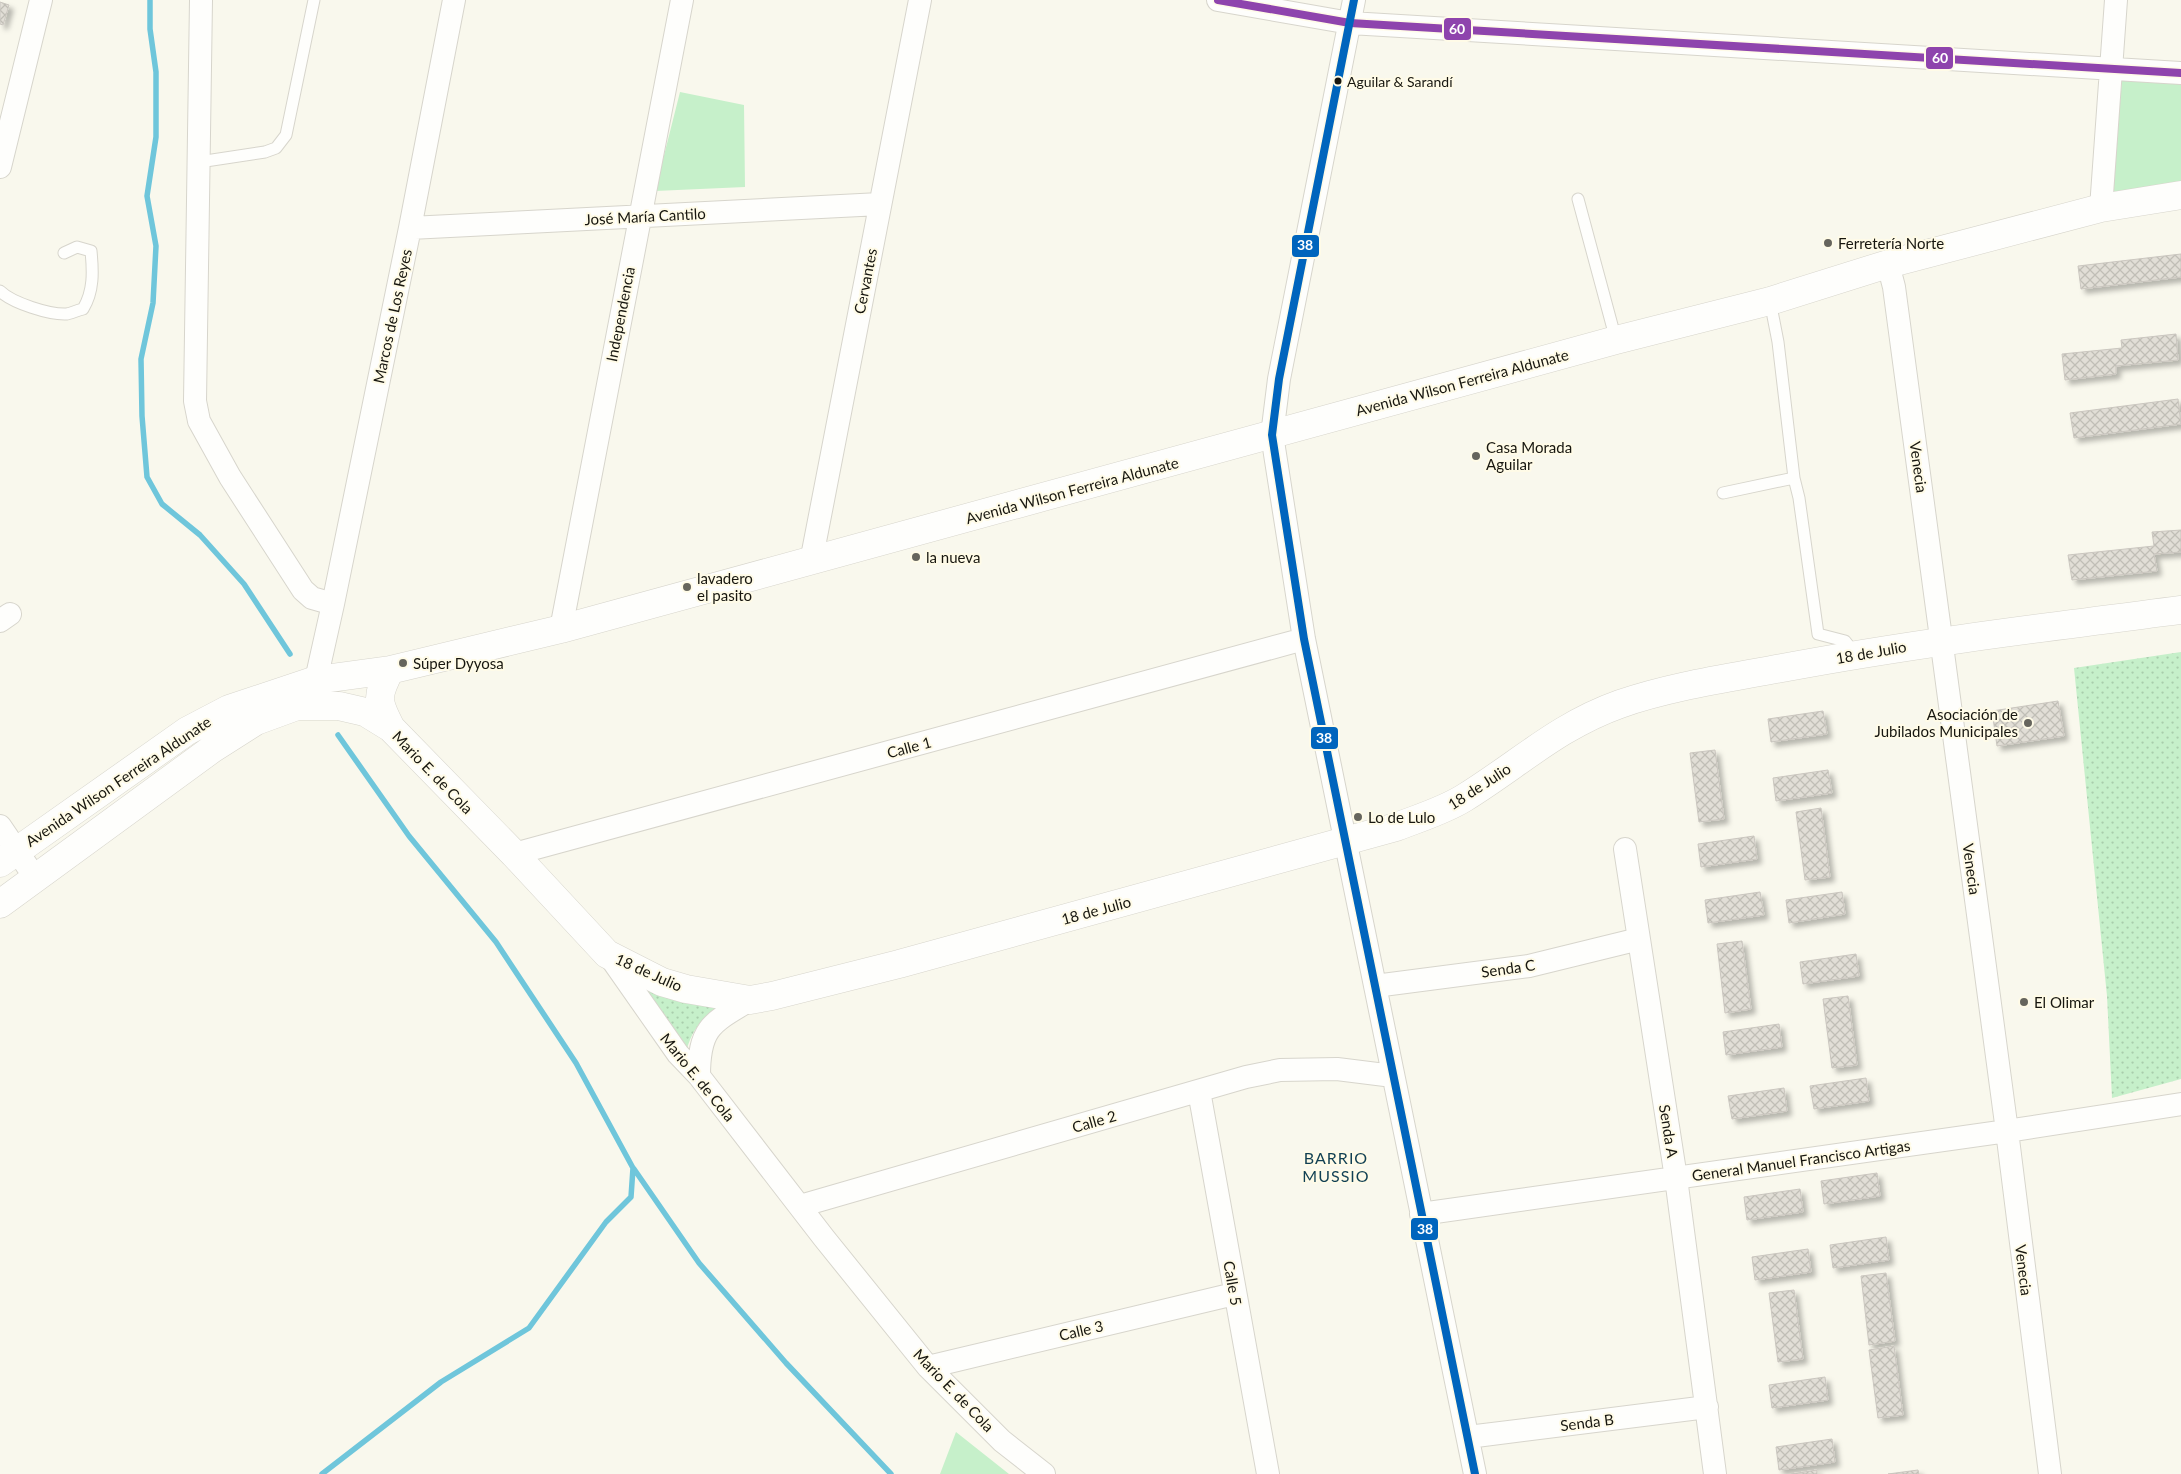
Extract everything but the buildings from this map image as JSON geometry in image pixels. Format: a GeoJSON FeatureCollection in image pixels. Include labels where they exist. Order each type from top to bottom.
{"type":"FeatureCollection","features":[{"type":"Feature","properties":{"kind":"street"},"geometry":{"type":"LineString","coordinates":[[0,167],[41,0]]}},
{"type":"Feature","properties":{"kind":"street"},"geometry":{"type":"LineString","coordinates":[[201,0],[195,402],[199,420],[230,477],[303,590],[312,598],[333,604]]}},
{"type":"Feature","properties":{"kind":"street","name":"Marcos de Los Reyes"},"geometry":{"type":"LineString","coordinates":[[296,706],[316,680],[410,228],[454,0]]}},
{"type":"Feature","properties":{"kind":"street","name":"Independencia"},"geometry":{"type":"LineString","coordinates":[[561,629],[682,0]]}},
{"type":"Feature","properties":{"kind":"street","name":"Cervantes"},"geometry":{"type":"LineString","coordinates":[[810,562],[920,0]]}},
{"type":"Feature","properties":{"kind":"street"},"geometry":{"type":"LineString","coordinates":[[1218,0],[1350,22],[2181,73]]}},
{"type":"Feature","properties":{"kind":"street"},"geometry":{"type":"LineString","coordinates":[[1354,0],[1279,379],[1272,435],[1304,639],[1347,840],[1393,1076],[1475,1474]]}},
{"type":"Feature","properties":{"kind":"street"},"geometry":{"type":"LineString","coordinates":[[2101,208],[2109,68],[2116,0]]}},
{"type":"Feature","properties":{"kind":"street","name":"Avenida Wilson Ferreira Aldunate"},"geometry":{"type":"LineString","coordinates":[[9,856],[187,730],[216,715],[316,680],[390,670],[561,629],[1616,340],[1770,300],[1888,264],[2101,208],[2181,195]]}},
{"type":"Feature","properties":{"kind":"street","name":"José María Cantilo"},"geometry":{"type":"LineString","coordinates":[[410,228],[880,204]]}},
{"type":"Feature","properties":{"kind":"street","name":"Venecia"},"geometry":{"type":"LineString","coordinates":[[1888,264],[1895,294],[1942,641],[2050,1474]]}},
{"type":"Feature","properties":{"kind":"street","name":"18 de Julio"},"geometry":{"type":"LineString","coordinates":[[698,1076],[699,1052],[705,1034],[719,1018],[750,1000],[881,969],[1396,827],[1440,810],[1463,798],[1561,730],[1620,704],[1670,690],[1856,654],[2181,610]]}},
{"type":"Feature","properties":{"kind":"street","name":"Marcos de Los Reyes"},"geometry":{"type":"LineString","coordinates":[[265,698],[292,679],[315,658],[326,631]]}},
{"type":"Feature","properties":{"kind":"street","name":"Calle 1"},"geometry":{"type":"LineString","coordinates":[[514,854],[1304,639]]}},
{"type":"Feature","properties":{"kind":"street","name":"Mario E. de Cola"},"geometry":{"type":"LineString","coordinates":[[390,670],[379,691],[381,709],[390,728],[514,854],[608,954],[678,1054],[698,1076],[928,1367],[1002,1441],[1044,1474]]}},
{"type":"Feature","properties":{"kind":"street","name":"Avenida Wilson Ferreira Aldunate"},"geometry":{"type":"LineString","coordinates":[[0,904],[212,749],[256,721],[296,706],[339,706],[365,712],[390,728]]}},
{"type":"Feature","properties":{"kind":"street"},"geometry":{"type":"LineString","coordinates":[[0,826],[9,856],[36,879]]}},
{"type":"Feature","properties":{"kind":"street","name":"Senda A"},"geometry":{"type":"LineString","coordinates":[[1625,849],[1676,1178],[1715,1474]]}},
{"type":"Feature","properties":{"kind":"street","name":"Senda C"},"geometry":{"type":"LineString","coordinates":[[1375,986],[1529,966],[1639,939]]}},
{"type":"Feature","properties":{"kind":"street","name":"18 de Julio"},"geometry":{"type":"LineString","coordinates":[[608,954],[662,982],[686,989],[750,1000]]}},
{"type":"Feature","properties":{"kind":"street","name":"Calle 2"},"geometry":{"type":"LineString","coordinates":[[800,1206],[1246,1077],[1280,1070],[1337,1068],[1393,1076]]}},
{"type":"Feature","properties":{"kind":"street","name":"Calle 5"},"geometry":{"type":"LineString","coordinates":[[1198,1091],[1268,1474]]}},
{"type":"Feature","properties":{"kind":"street","name":"General Manuel Francisco Artigas"},"geometry":{"type":"LineString","coordinates":[[1421,1214],[2007,1131],[2181,1104]]}},
{"type":"Feature","properties":{"kind":"street","name":"Calle 3"},"geometry":{"type":"LineString","coordinates":[[928,1367],[1234,1294]]}},
{"type":"Feature","properties":{"kind":"street","name":"Senda B"},"geometry":{"type":"LineString","coordinates":[[1468,1437],[1707,1407]]}},
{"type":"Feature","properties":{"kind":"lane"},"geometry":{"type":"LineString","coordinates":[[199,162],[265,152],[276,148],[286,135],[314,0]]}},
{"type":"Feature","properties":{"kind":"lane"},"geometry":{"type":"LineString","coordinates":[[1578,199],[1616,340]]}},
{"type":"Feature","properties":{"kind":"lane"},"geometry":{"type":"LineString","coordinates":[[0,291],[7,298],[46,310],[68,314],[83,309],[89,298],[93,268],[91,251],[77,246],[64,253]]}},
{"type":"Feature","properties":{"kind":"lane"},"geometry":{"type":"LineString","coordinates":[[1770,300],[1778,342],[1794,478],[1801,508],[1818,634],[1845,641],[1856,654]]}},
{"type":"Feature","properties":{"kind":"lane"},"geometry":{"type":"LineString","coordinates":[[1724,493],[1794,478]]}},
{"type":"Feature","properties":{"kind":"green space"},"geometry":{"type":"Polygon","coordinates":[[[2122,80],[2181,84],[2181,184],[2112,194],[2122,80]]]}},
{"type":"Feature","properties":{"kind":"green space"},"geometry":{"type":"Polygon","coordinates":[[[680,92],[744,105],[745,187],[655,191],[680,92]]]}},
{"type":"Feature","properties":{"kind":"green space"},"geometry":{"type":"Polygon","coordinates":[[[2181,652],[2181,1079],[2112,1098],[2107,996],[2074,668],[2181,652]]]}},
{"type":"Feature","properties":{"kind":"green space"},"geometry":{"type":"Polygon","coordinates":[[[626,968],[725,1005],[700,1023],[692,1035],[686,1051],[626,968]]]}},
{"type":"Feature","properties":{"kind":"green space"},"geometry":{"type":"Polygon","coordinates":[[[956,1432],[1009,1474],[940,1474],[956,1432]]]}},
{"type":"Feature","properties":{"kind":"waterway"},"geometry":{"type":"LineString","coordinates":[[150,0],[150,29],[156,72],[156,137],[147,196],[156,246],[153,303],[141,359],[142,416],[147,477],[162,504],[200,535],[244,584],[290,654]]}},
{"type":"Feature","properties":{"kind":"waterway"},"geometry":{"type":"LineString","coordinates":[[322,1474],[441,1382],[529,1328],[606,1222],[631,1197],[633,1168],[576,1063],[496,942],[409,836],[338,735]]}},
{"type":"Feature","properties":{"kind":"waterway"},"geometry":{"type":"LineString","coordinates":[[634,1169],[699,1263],[786,1363],[891,1474]]}},
{"type":"Feature","properties":{"kind":"transit line","name":"60"},"geometry":{"type":"LineString","coordinates":[[1218,0],[1350,23],[2181,73]]}},
{"type":"Feature","properties":{"kind":"transit line","name":"38"},"geometry":{"type":"LineString","coordinates":[[1354,0],[1279,379],[1272,435],[1304,639],[1475,1474]]}},
{"type":"Feature","properties":{"kind":"place","name":"Aguilar & Sarandí"},"geometry":{"type":"Point","coordinates":[1338,81]}},
{"type":"Feature","properties":{"kind":"place","name":"Ferretería Norte"},"geometry":{"type":"Point","coordinates":[1828,243]}},
{"type":"Feature","properties":{"kind":"place","name":"Casa Morada Aguilar"},"geometry":{"type":"Point","coordinates":[1476,456]}},
{"type":"Feature","properties":{"kind":"place","name":"la nueva"},"geometry":{"type":"Point","coordinates":[916,557]}},
{"type":"Feature","properties":{"kind":"place","name":"lavadero el pasito"},"geometry":{"type":"Point","coordinates":[687,587]}},
{"type":"Feature","properties":{"kind":"place","name":"Súper Dyyosa"},"geometry":{"type":"Point","coordinates":[403,663]}},
{"type":"Feature","properties":{"kind":"place","name":"Asociación de Jubilados Municipales"},"geometry":{"type":"Point","coordinates":[2028,723]}},
{"type":"Feature","properties":{"kind":"place","name":"Lo de Lulo"},"geometry":{"type":"Point","coordinates":[1358,817]}},
{"type":"Feature","properties":{"kind":"place","name":"El Olimar"},"geometry":{"type":"Point","coordinates":[2024,1002]}},
{"type":"Feature","properties":{"kind":"district","name":"BARRIO MUSSIO"},"geometry":{"type":"Point","coordinates":[1336,1166]}}]}
